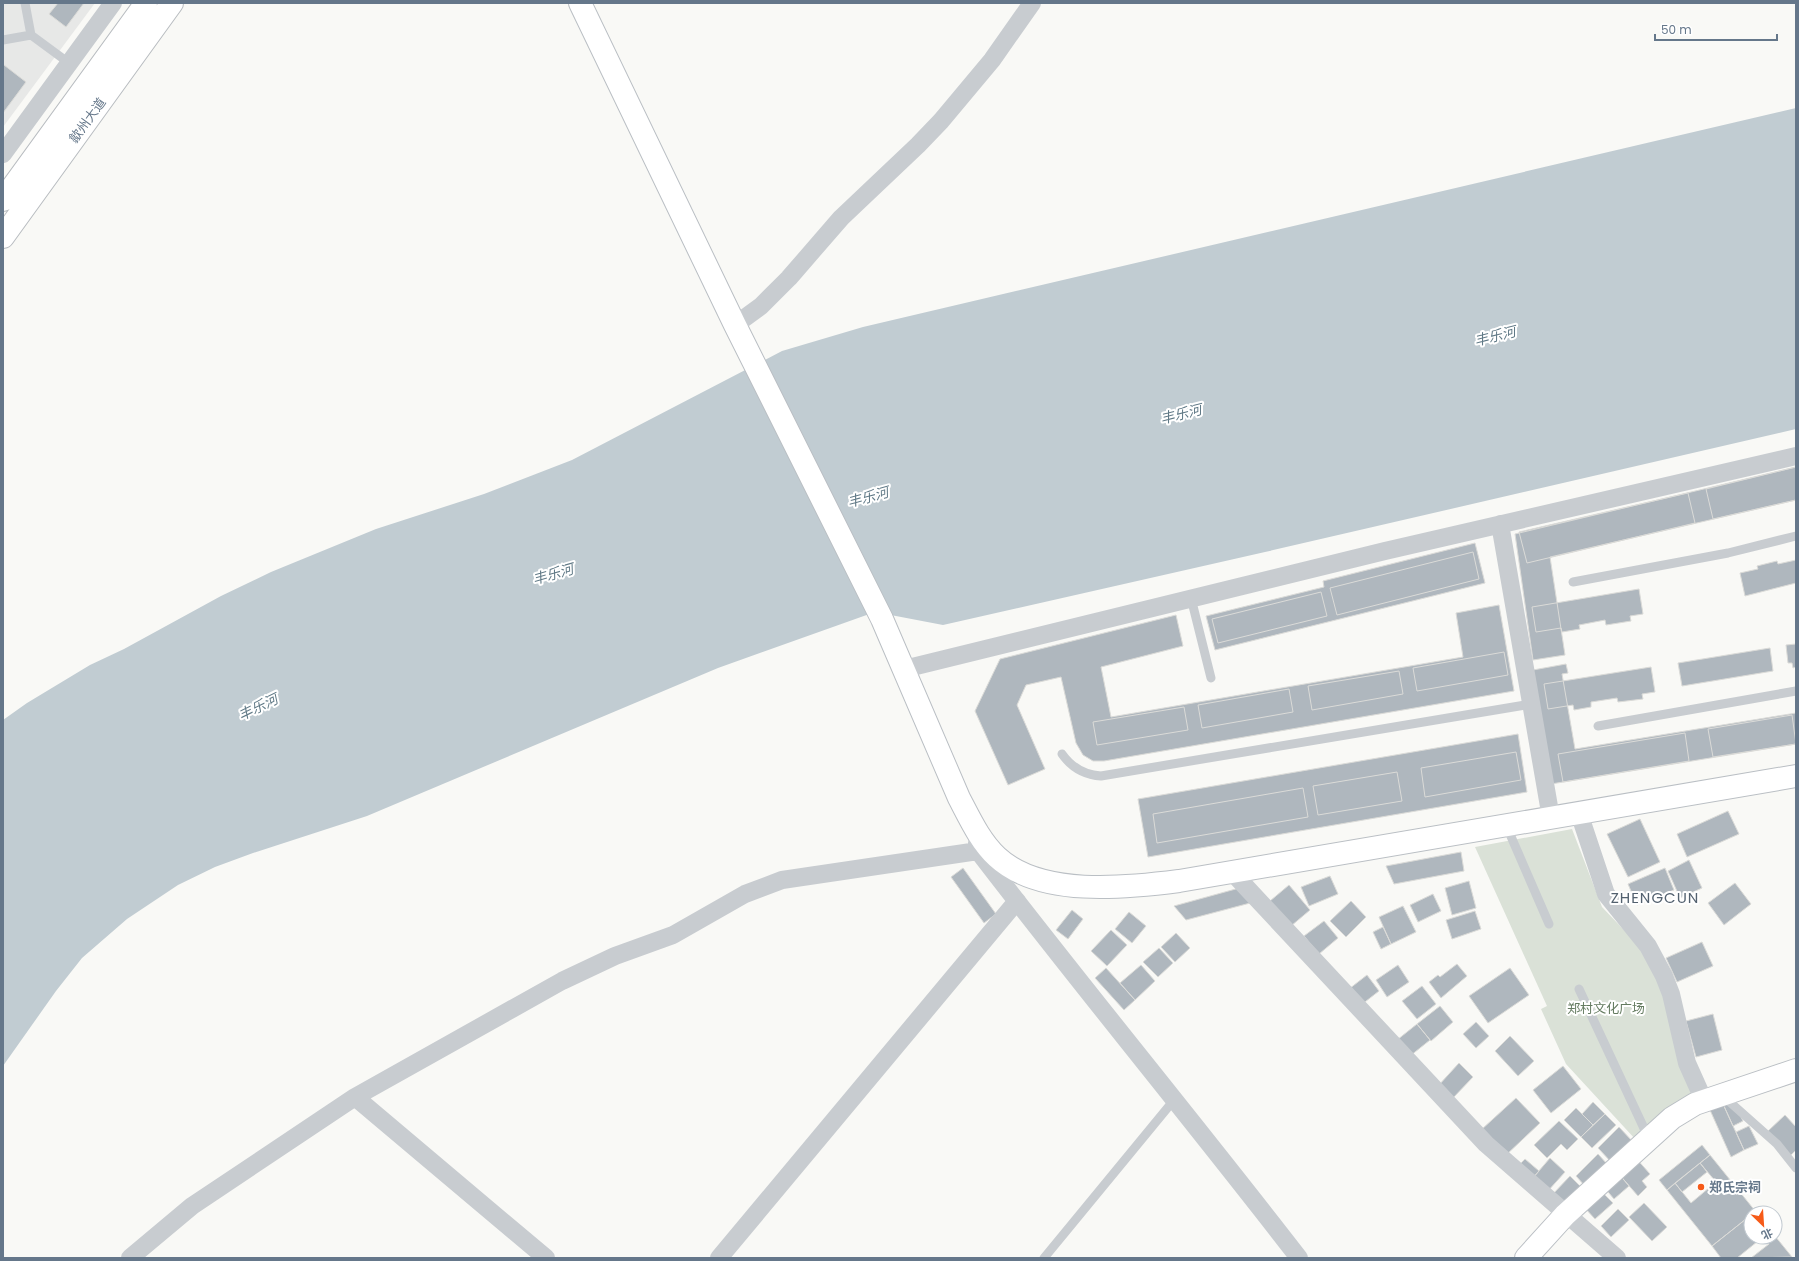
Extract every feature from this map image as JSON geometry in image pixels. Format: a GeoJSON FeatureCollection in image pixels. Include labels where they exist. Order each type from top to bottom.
{"type":"FeatureCollection","features":[{"type":"Feature","properties":{"kind":"main road","name":"歙州大道"},"geometry":{"type":"LineString","coordinates":[[3,200],[146,3]]}},
{"type":"Feature","properties":{"kind":"main road","name":"歙州大道"},"geometry":{"type":"LineString","coordinates":[[3,237],[172,3]]}},
{"type":"Feature","properties":{"kind":"main road"},"geometry":{"type":"LineString","coordinates":[[580,3],[735,325],[882,619],[959,798],[973,826],[989,849],[1007,865],[1027,876],[1049,882],[1072,885],[1120,887],[1179,881],[1796,776]]}},
{"type":"Feature","properties":{"kind":"main road"},"geometry":{"type":"LineString","coordinates":[[1526,1258],[1566,1215],[1672,1118],[1696,1104],[1796,1070]]}},
{"type":"Feature","properties":{"kind":"street"},"geometry":{"type":"LineString","coordinates":[[3,154],[113,3]]}},
{"type":"Feature","properties":{"kind":"street"},"geometry":{"type":"LineString","coordinates":[[735,325],[761,306],[789,278],[841,218],[941,121],[992,60],[1032,3]]}},
{"type":"Feature","properties":{"kind":"street"},"geometry":{"type":"LineString","coordinates":[[904,669],[1500,524],[1796,456]]}},
{"type":"Feature","properties":{"kind":"street"},"geometry":{"type":"LineString","coordinates":[[1500,524],[1551,818]]}},
{"type":"Feature","properties":{"kind":"street"},"geometry":{"type":"LineString","coordinates":[[1579,813],[1606,894],[1648,946],[1664,976],[1671,994],[1687,1063],[1713,1098]]}},
{"type":"Feature","properties":{"kind":"street"},"geometry":{"type":"LineString","coordinates":[[973,826],[978,851],[1067,966],[1299,1258]]}},
{"type":"Feature","properties":{"kind":"street"},"geometry":{"type":"LineString","coordinates":[[130,1258],[192,1206],[355,1097],[562,980],[615,956],[673,935],[745,894],[782,880],[978,851]]}},
{"type":"Feature","properties":{"kind":"street"},"geometry":{"type":"LineString","coordinates":[[1232,872],[1486,1144],[1617,1258]]}},
{"type":"Feature","properties":{"kind":"street"},"geometry":{"type":"LineString","coordinates":[[719,1258],[1017,901]]}},
{"type":"Feature","properties":{"kind":"street"},"geometry":{"type":"LineString","coordinates":[[355,1097],[546,1258]]}},
{"type":"Feature","properties":{"kind":"lane"},"geometry":{"type":"LineString","coordinates":[[25,3],[31,35],[69,63]]}},
{"type":"Feature","properties":{"kind":"lane"},"geometry":{"type":"LineString","coordinates":[[3,40],[31,35]]}},
{"type":"Feature","properties":{"kind":"lane"},"geometry":{"type":"LineString","coordinates":[[1574,582],[1728,553],[1796,536]]}},
{"type":"Feature","properties":{"kind":"lane"},"geometry":{"type":"LineString","coordinates":[[1191,598],[1212,678]]}},
{"type":"Feature","properties":{"kind":"lane"},"geometry":{"type":"LineString","coordinates":[[1598,726],[1796,691]]}},
{"type":"Feature","properties":{"kind":"lane"},"geometry":{"type":"LineString","coordinates":[[1062,754],[1066,760],[1078,770],[1101,776],[1531,704]]}},
{"type":"Feature","properties":{"kind":"lane"},"geometry":{"type":"LineString","coordinates":[[1506,826],[1549,924]]}},
{"type":"Feature","properties":{"kind":"lane"},"geometry":{"type":"LineString","coordinates":[[1579,988],[1649,1139]]}},
{"type":"Feature","properties":{"kind":"lane"},"geometry":{"type":"LineString","coordinates":[[1713,1098],[1777,1144],[1796,1168]]}},
{"type":"Feature","properties":{"kind":"lane"},"geometry":{"type":"LineString","coordinates":[[1044,1258],[1174,1100]]}},
{"type":"Feature","properties":{"kind":"shaded area"},"geometry":{"type":"Polygon","coordinates":[[[3,3],[95,3],[3,127],[3,3]]]}},
{"type":"Feature","properties":{"kind":"green space","name":"郑村文化广场"},"geometry":{"type":"Polygon","coordinates":[[[1572,829],[1602,907],[1644,951],[1657,972],[1692,1096],[1636,1140],[1566,1064],[1541,1009],[1547,1006],[1475,847],[1572,829]]]}},
{"type":"Feature","properties":{"kind":"water","name":"丰乐河"},"geometry":{"type":"Polygon","coordinates":[[[1796,108],[1796,429],[943,625],[875,612],[718,668],[367,816],[253,853],[215,867],[178,885],[127,919],[82,958],[56,991],[3,1066],[3,720],[27,703],[90,665],[124,649],[221,596],[271,572],[376,529],[484,494],[572,460],[782,351],[863,327],[1796,108]]]}},
{"type":"Feature","properties":{"kind":"building"},"geometry":{"type":"Polygon","coordinates":[[[58,3],[84,3],[66,27],[49,14],[58,3]]]}},
{"type":"Feature","properties":{"kind":"building"},"geometry":{"type":"Polygon","coordinates":[[[4,65],[26,82],[3,113],[3,66],[4,65]]]}},
{"type":"Feature","properties":{"kind":"building"},"geometry":{"type":"Polygon","coordinates":[[[1796,467],[1796,500],[1713,519],[1706,489],[1796,467]]]}},
{"type":"Feature","properties":{"kind":"building"},"geometry":{"type":"Polygon","coordinates":[[[1796,467],[1796,500],[1550,557],[1565,655],[1533,660],[1515,534],[1796,467]]]}},
{"type":"Feature","properties":{"kind":"building"},"geometry":{"type":"Polygon","coordinates":[[[1688,493],[1695,523],[1527,563],[1519,532],[1688,493]]]}},
{"type":"Feature","properties":{"kind":"building"},"geometry":{"type":"Polygon","coordinates":[[[1475,543],[1485,583],[1215,650],[1206,616],[1324,587],[1323,581],[1475,543]]]}},
{"type":"Feature","properties":{"kind":"building"},"geometry":{"type":"Polygon","coordinates":[[[1473,552],[1479,579],[1337,615],[1330,588],[1473,552]]]}},
{"type":"Feature","properties":{"kind":"building"},"geometry":{"type":"Polygon","coordinates":[[[1796,560],[1796,583],[1745,596],[1740,573],[1758,569],[1757,566],[1777,561],[1778,564],[1796,560]]]}},
{"type":"Feature","properties":{"kind":"building"},"geometry":{"type":"Polygon","coordinates":[[[1639,589],[1643,614],[1630,616],[1631,621],[1606,625],[1605,620],[1579,625],[1580,629],[1562,632],[1561,628],[1536,632],[1532,607],[1639,589]]]}},
{"type":"Feature","properties":{"kind":"building"},"geometry":{"type":"Polygon","coordinates":[[[1321,592],[1327,616],[1218,643],[1212,619],[1321,592]]]}},
{"type":"Feature","properties":{"kind":"building"},"geometry":{"type":"Polygon","coordinates":[[[1499,605],[1514,691],[1104,761],[1093,761],[1083,755],[1076,743],[1061,677],[1026,685],[1017,705],[1045,769],[1008,785],[975,711],[1000,659],[1176,615],[1183,646],[1101,667],[1111,717],[1463,657],[1456,613],[1499,605]]]}},
{"type":"Feature","properties":{"kind":"building"},"geometry":{"type":"Polygon","coordinates":[[[1796,644],[1796,667],[1793,668],[1792,663],[1788,663],[1786,645],[1796,644]]]}},
{"type":"Feature","properties":{"kind":"building"},"geometry":{"type":"Polygon","coordinates":[[[1770,648],[1773,671],[1682,686],[1678,663],[1770,648]]]}},
{"type":"Feature","properties":{"kind":"building"},"geometry":{"type":"Polygon","coordinates":[[[1504,652],[1508,675],[1417,691],[1413,668],[1504,652]]]}},
{"type":"Feature","properties":{"kind":"building"},"geometry":{"type":"Polygon","coordinates":[[[1566,664],[1568,673],[1562,674],[1575,749],[1796,713],[1796,744],[1551,784],[1533,670],[1566,664]]]}},
{"type":"Feature","properties":{"kind":"building"},"geometry":{"type":"Polygon","coordinates":[[[1651,667],[1655,692],[1642,694],[1643,699],[1618,702],[1617,698],[1591,702],[1591,707],[1574,710],[1573,705],[1548,709],[1544,684],[1651,667]]]}},
{"type":"Feature","properties":{"kind":"building"},"geometry":{"type":"Polygon","coordinates":[[[1399,671],[1403,694],[1312,710],[1308,686],[1399,671]]]}},
{"type":"Feature","properties":{"kind":"building"},"geometry":{"type":"Polygon","coordinates":[[[1289,689],[1293,712],[1202,728],[1198,705],[1289,689]]]}},
{"type":"Feature","properties":{"kind":"building"},"geometry":{"type":"Polygon","coordinates":[[[1184,707],[1188,730],[1097,745],[1093,722],[1184,707]]]}},
{"type":"Feature","properties":{"kind":"building"},"geometry":{"type":"Polygon","coordinates":[[[1792,715],[1796,744],[1713,757],[1708,729],[1792,715]]]}},
{"type":"Feature","properties":{"kind":"building"},"geometry":{"type":"Polygon","coordinates":[[[1685,733],[1689,761],[1563,782],[1558,754],[1685,733]]]}},
{"type":"Feature","properties":{"kind":"building"},"geometry":{"type":"Polygon","coordinates":[[[1518,734],[1527,792],[1148,857],[1138,799],[1518,734]]]}},
{"type":"Feature","properties":{"kind":"building"},"geometry":{"type":"Polygon","coordinates":[[[1516,752],[1521,780],[1425,797],[1421,768],[1516,752]]]}},
{"type":"Feature","properties":{"kind":"building"},"geometry":{"type":"Polygon","coordinates":[[[1397,772],[1402,801],[1318,815],[1313,786],[1397,772]]]}},
{"type":"Feature","properties":{"kind":"building"},"geometry":{"type":"Polygon","coordinates":[[[1303,788],[1308,817],[1157,843],[1153,814],[1303,788]]]}},
{"type":"Feature","properties":{"kind":"building"},"geometry":{"type":"Polygon","coordinates":[[[1728,811],[1739,834],[1687,857],[1677,834],[1728,811]]]}},
{"type":"Feature","properties":{"kind":"building"},"geometry":{"type":"Polygon","coordinates":[[[1640,819],[1660,862],[1628,877],[1607,834],[1640,819]]]}},
{"type":"Feature","properties":{"kind":"building"},"geometry":{"type":"Polygon","coordinates":[[[1461,852],[1464,871],[1394,884],[1386,866],[1461,852]]]}},
{"type":"Feature","properties":{"kind":"building"},"geometry":{"type":"Polygon","coordinates":[[[1689,860],[1702,888],[1680,898],[1668,871],[1689,860]]]}},
{"type":"Feature","properties":{"kind":"building"},"geometry":{"type":"Polygon","coordinates":[[[963,868],[996,914],[984,923],[951,877],[963,868]]]}},
{"type":"Feature","properties":{"kind":"building"},"geometry":{"type":"Polygon","coordinates":[[[1665,868],[1674,890],[1637,905],[1628,884],[1665,868]]]}},
{"type":"Feature","properties":{"kind":"building"},"geometry":{"type":"Polygon","coordinates":[[[1330,876],[1338,894],[1309,906],[1301,887],[1330,876]]]}},
{"type":"Feature","properties":{"kind":"building"},"geometry":{"type":"Polygon","coordinates":[[[1469,881],[1476,908],[1452,915],[1445,888],[1469,881]]]}},
{"type":"Feature","properties":{"kind":"building"},"geometry":{"type":"Polygon","coordinates":[[[1735,883],[1751,904],[1724,925],[1708,903],[1735,883]]]}},
{"type":"Feature","properties":{"kind":"building"},"geometry":{"type":"Polygon","coordinates":[[[1289,885],[1310,910],[1291,926],[1270,901],[1289,885]]]}},
{"type":"Feature","properties":{"kind":"building"},"geometry":{"type":"Polygon","coordinates":[[[1243,887],[1254,902],[1186,920],[1174,906],[1243,887]]]}},
{"type":"Feature","properties":{"kind":"building"},"geometry":{"type":"Polygon","coordinates":[[[1433,894],[1441,911],[1418,922],[1410,905],[1433,894]]]}},
{"type":"Feature","properties":{"kind":"building"},"geometry":{"type":"Polygon","coordinates":[[[1351,901],[1366,917],[1346,937],[1330,921],[1351,901]]]}},
{"type":"Feature","properties":{"kind":"building"},"geometry":{"type":"Polygon","coordinates":[[[1403,906],[1416,932],[1391,944],[1379,917],[1403,906]]]}},
{"type":"Feature","properties":{"kind":"building"},"geometry":{"type":"Polygon","coordinates":[[[1072,910],[1083,919],[1068,939],[1056,930],[1072,910]]]}},
{"type":"Feature","properties":{"kind":"building"},"geometry":{"type":"Polygon","coordinates":[[[1475,911],[1481,929],[1452,939],[1446,920],[1475,911]]]}},
{"type":"Feature","properties":{"kind":"building"},"geometry":{"type":"Polygon","coordinates":[[[1129,912],[1146,926],[1132,943],[1115,929],[1129,912]]]}},
{"type":"Feature","properties":{"kind":"building"},"geometry":{"type":"Polygon","coordinates":[[[1324,921],[1338,938],[1319,954],[1304,936],[1324,921]]]}},
{"type":"Feature","properties":{"kind":"building"},"geometry":{"type":"Polygon","coordinates":[[[1383,927],[1391,944],[1381,949],[1373,932],[1383,927]]]}},
{"type":"Feature","properties":{"kind":"building"},"geometry":{"type":"Polygon","coordinates":[[[1111,930],[1127,945],[1107,966],[1091,951],[1111,930]]]}},
{"type":"Feature","properties":{"kind":"building"},"geometry":{"type":"Polygon","coordinates":[[[1176,933],[1190,948],[1175,962],[1161,947],[1176,933]]]}},
{"type":"Feature","properties":{"kind":"building"},"geometry":{"type":"Polygon","coordinates":[[[1702,942],[1713,966],[1677,982],[1666,958],[1702,942]]]}},
{"type":"Feature","properties":{"kind":"building"},"geometry":{"type":"Polygon","coordinates":[[[1159,948],[1173,963],[1158,977],[1143,962],[1159,948]]]}},
{"type":"Feature","properties":{"kind":"building"},"geometry":{"type":"Polygon","coordinates":[[[1457,964],[1467,976],[1441,998],[1429,982],[1438,975],[1440,977],[1457,964]]]}},
{"type":"Feature","properties":{"kind":"building"},"geometry":{"type":"Polygon","coordinates":[[[1141,965],[1155,981],[1135,1000],[1120,983],[1141,965]]]}},
{"type":"Feature","properties":{"kind":"building"},"geometry":{"type":"Polygon","coordinates":[[[1398,965],[1409,982],[1387,997],[1376,980],[1398,965]]]}},
{"type":"Feature","properties":{"kind":"building"},"geometry":{"type":"Polygon","coordinates":[[[1106,968],[1135,1000],[1124,1010],[1095,978],[1106,968]]]}},
{"type":"Feature","properties":{"kind":"building"},"geometry":{"type":"Polygon","coordinates":[[[1510,968],[1529,995],[1488,1023],[1469,996],[1510,968]]]}},
{"type":"Feature","properties":{"kind":"building"},"geometry":{"type":"Polygon","coordinates":[[[1367,975],[1379,991],[1361,1005],[1349,989],[1367,975]]]}},
{"type":"Feature","properties":{"kind":"building"},"geometry":{"type":"Polygon","coordinates":[[[1422,986],[1436,1004],[1417,1019],[1402,1001],[1422,986]]]}},
{"type":"Feature","properties":{"kind":"building"},"geometry":{"type":"Polygon","coordinates":[[[1440,1006],[1453,1022],[1431,1041],[1417,1024],[1440,1006]]]}},
{"type":"Feature","properties":{"kind":"building"},"geometry":{"type":"Polygon","coordinates":[[[1713,1014],[1722,1050],[1696,1057],[1686,1021],[1713,1014]]]}},
{"type":"Feature","properties":{"kind":"building"},"geometry":{"type":"Polygon","coordinates":[[[1476,1022],[1489,1036],[1476,1048],[1463,1034],[1476,1022]]]}},
{"type":"Feature","properties":{"kind":"building"},"geometry":{"type":"Polygon","coordinates":[[[1417,1024],[1430,1040],[1410,1056],[1397,1040],[1417,1024]]]}},
{"type":"Feature","properties":{"kind":"building"},"geometry":{"type":"Polygon","coordinates":[[[1510,1036],[1534,1061],[1518,1076],[1495,1051],[1510,1036]]]}},
{"type":"Feature","properties":{"kind":"building"},"geometry":{"type":"Polygon","coordinates":[[[1459,1063],[1473,1077],[1452,1099],[1438,1086],[1459,1063]]]}},
{"type":"Feature","properties":{"kind":"building"},"geometry":{"type":"Polygon","coordinates":[[[1563,1066],[1581,1089],[1551,1113],[1533,1090],[1563,1066]]]}},
{"type":"Feature","properties":{"kind":"building"},"geometry":{"type":"Polygon","coordinates":[[[1516,1098],[1540,1123],[1505,1156],[1481,1130],[1516,1098]]]}},
{"type":"Feature","properties":{"kind":"building"},"geometry":{"type":"Polygon","coordinates":[[[1593,1102],[1605,1114],[1593,1125],[1582,1114],[1593,1102]]]}},
{"type":"Feature","properties":{"kind":"building"},"geometry":{"type":"Polygon","coordinates":[[[1726,1103],[1740,1115],[1743,1121],[1733,1126],[1723,1104],[1726,1103]]]}},
{"type":"Feature","properties":{"kind":"building"},"geometry":{"type":"Polygon","coordinates":[[[1723,1104],[1744,1150],[1731,1157],[1710,1110],[1723,1104]]]}},
{"type":"Feature","properties":{"kind":"building"},"geometry":{"type":"Polygon","coordinates":[[[1576,1108],[1593,1125],[1581,1137],[1564,1120],[1576,1108]]]}},
{"type":"Feature","properties":{"kind":"building"},"geometry":{"type":"Polygon","coordinates":[[[1605,1114],[1616,1125],[1592,1148],[1581,1137],[1605,1114]]]}},
{"type":"Feature","properties":{"kind":"building"},"geometry":{"type":"Polygon","coordinates":[[[1785,1115],[1796,1127],[1796,1150],[1790,1156],[1768,1131],[1785,1115]]]}},
{"type":"Feature","properties":{"kind":"building"},"geometry":{"type":"Polygon","coordinates":[[[1559,1121],[1578,1139],[1567,1150],[1561,1144],[1547,1158],[1534,1145],[1559,1121]]]}},
{"type":"Feature","properties":{"kind":"building"},"geometry":{"type":"Polygon","coordinates":[[[1749,1126],[1758,1144],[1744,1150],[1736,1132],[1749,1126]]]}},
{"type":"Feature","properties":{"kind":"building"},"geometry":{"type":"Polygon","coordinates":[[[1619,1127],[1634,1143],[1612,1163],[1598,1148],[1619,1127]]]}},
{"type":"Feature","properties":{"kind":"building"},"geometry":{"type":"Polygon","coordinates":[[[1702,1145],[1710,1155],[1667,1190],[1659,1180],[1702,1145]]]}},
{"type":"Feature","properties":{"kind":"building"},"geometry":{"type":"Polygon","coordinates":[[[1598,1154],[1608,1165],[1585,1186],[1576,1176],[1598,1154]]]}},
{"type":"Feature","properties":{"kind":"building"},"geometry":{"type":"Polygon","coordinates":[[[1710,1155],[1750,1205],[1743,1205],[1743,1221],[1712,1246],[1667,1190],[1675,1183],[1691,1203],[1716,1182],[1700,1163],[1710,1155]]]}},
{"type":"Feature","properties":{"kind":"building"},"geometry":{"type":"Polygon","coordinates":[[[1635,1157],[1650,1174],[1642,1181],[1647,1187],[1638,1196],[1618,1173],[1635,1157]]]}},
{"type":"Feature","properties":{"kind":"building"},"geometry":{"type":"Polygon","coordinates":[[[1550,1158],[1565,1172],[1547,1192],[1532,1179],[1550,1158]]]}},
{"type":"Feature","properties":{"kind":"building"},"geometry":{"type":"Polygon","coordinates":[[[1525,1159],[1539,1171],[1532,1179],[1518,1166],[1525,1159]]]}},
{"type":"Feature","properties":{"kind":"building"},"geometry":{"type":"Polygon","coordinates":[[[1700,1163],[1707,1172],[1682,1192],[1675,1183],[1700,1163]]]}},
{"type":"Feature","properties":{"kind":"building"},"geometry":{"type":"Polygon","coordinates":[[[1618,1173],[1629,1186],[1614,1199],[1603,1186],[1618,1173]]]}},
{"type":"Feature","properties":{"kind":"building"},"geometry":{"type":"Polygon","coordinates":[[[1570,1176],[1584,1190],[1566,1208],[1552,1195],[1570,1176]]]}},
{"type":"Feature","properties":{"kind":"building"},"geometry":{"type":"Polygon","coordinates":[[[1601,1191],[1613,1203],[1595,1219],[1584,1207],[1601,1191]]]}},
{"type":"Feature","properties":{"kind":"building"},"geometry":{"type":"Polygon","coordinates":[[[1644,1203],[1667,1227],[1652,1241],[1629,1217],[1644,1203]]]}},
{"type":"Feature","properties":{"kind":"building"},"geometry":{"type":"Polygon","coordinates":[[[1618,1209],[1629,1220],[1611,1237],[1601,1226],[1618,1209]]]}},
{"type":"Feature","properties":{"kind":"building"},"geometry":{"type":"Polygon","coordinates":[[[1743,1221],[1743,1245],[1753,1245],[1737,1258],[1721,1258],[1712,1246],[1743,1221]]]}},
{"type":"Feature","properties":{"kind":"building"},"geometry":{"type":"Polygon","coordinates":[[[1768,1245],[1782,1245],[1792,1257],[1751,1258],[1768,1245]]]}},
{"type":"Feature","properties":{"kind":"place","name":"郑氏宗祠"},"geometry":{"type":"Point","coordinates":[1701,1187]}},
{"type":"Feature","properties":{"kind":"district","name":"ZHENGCUN"},"geometry":{"type":"Point","coordinates":[1655,898]}}]}
